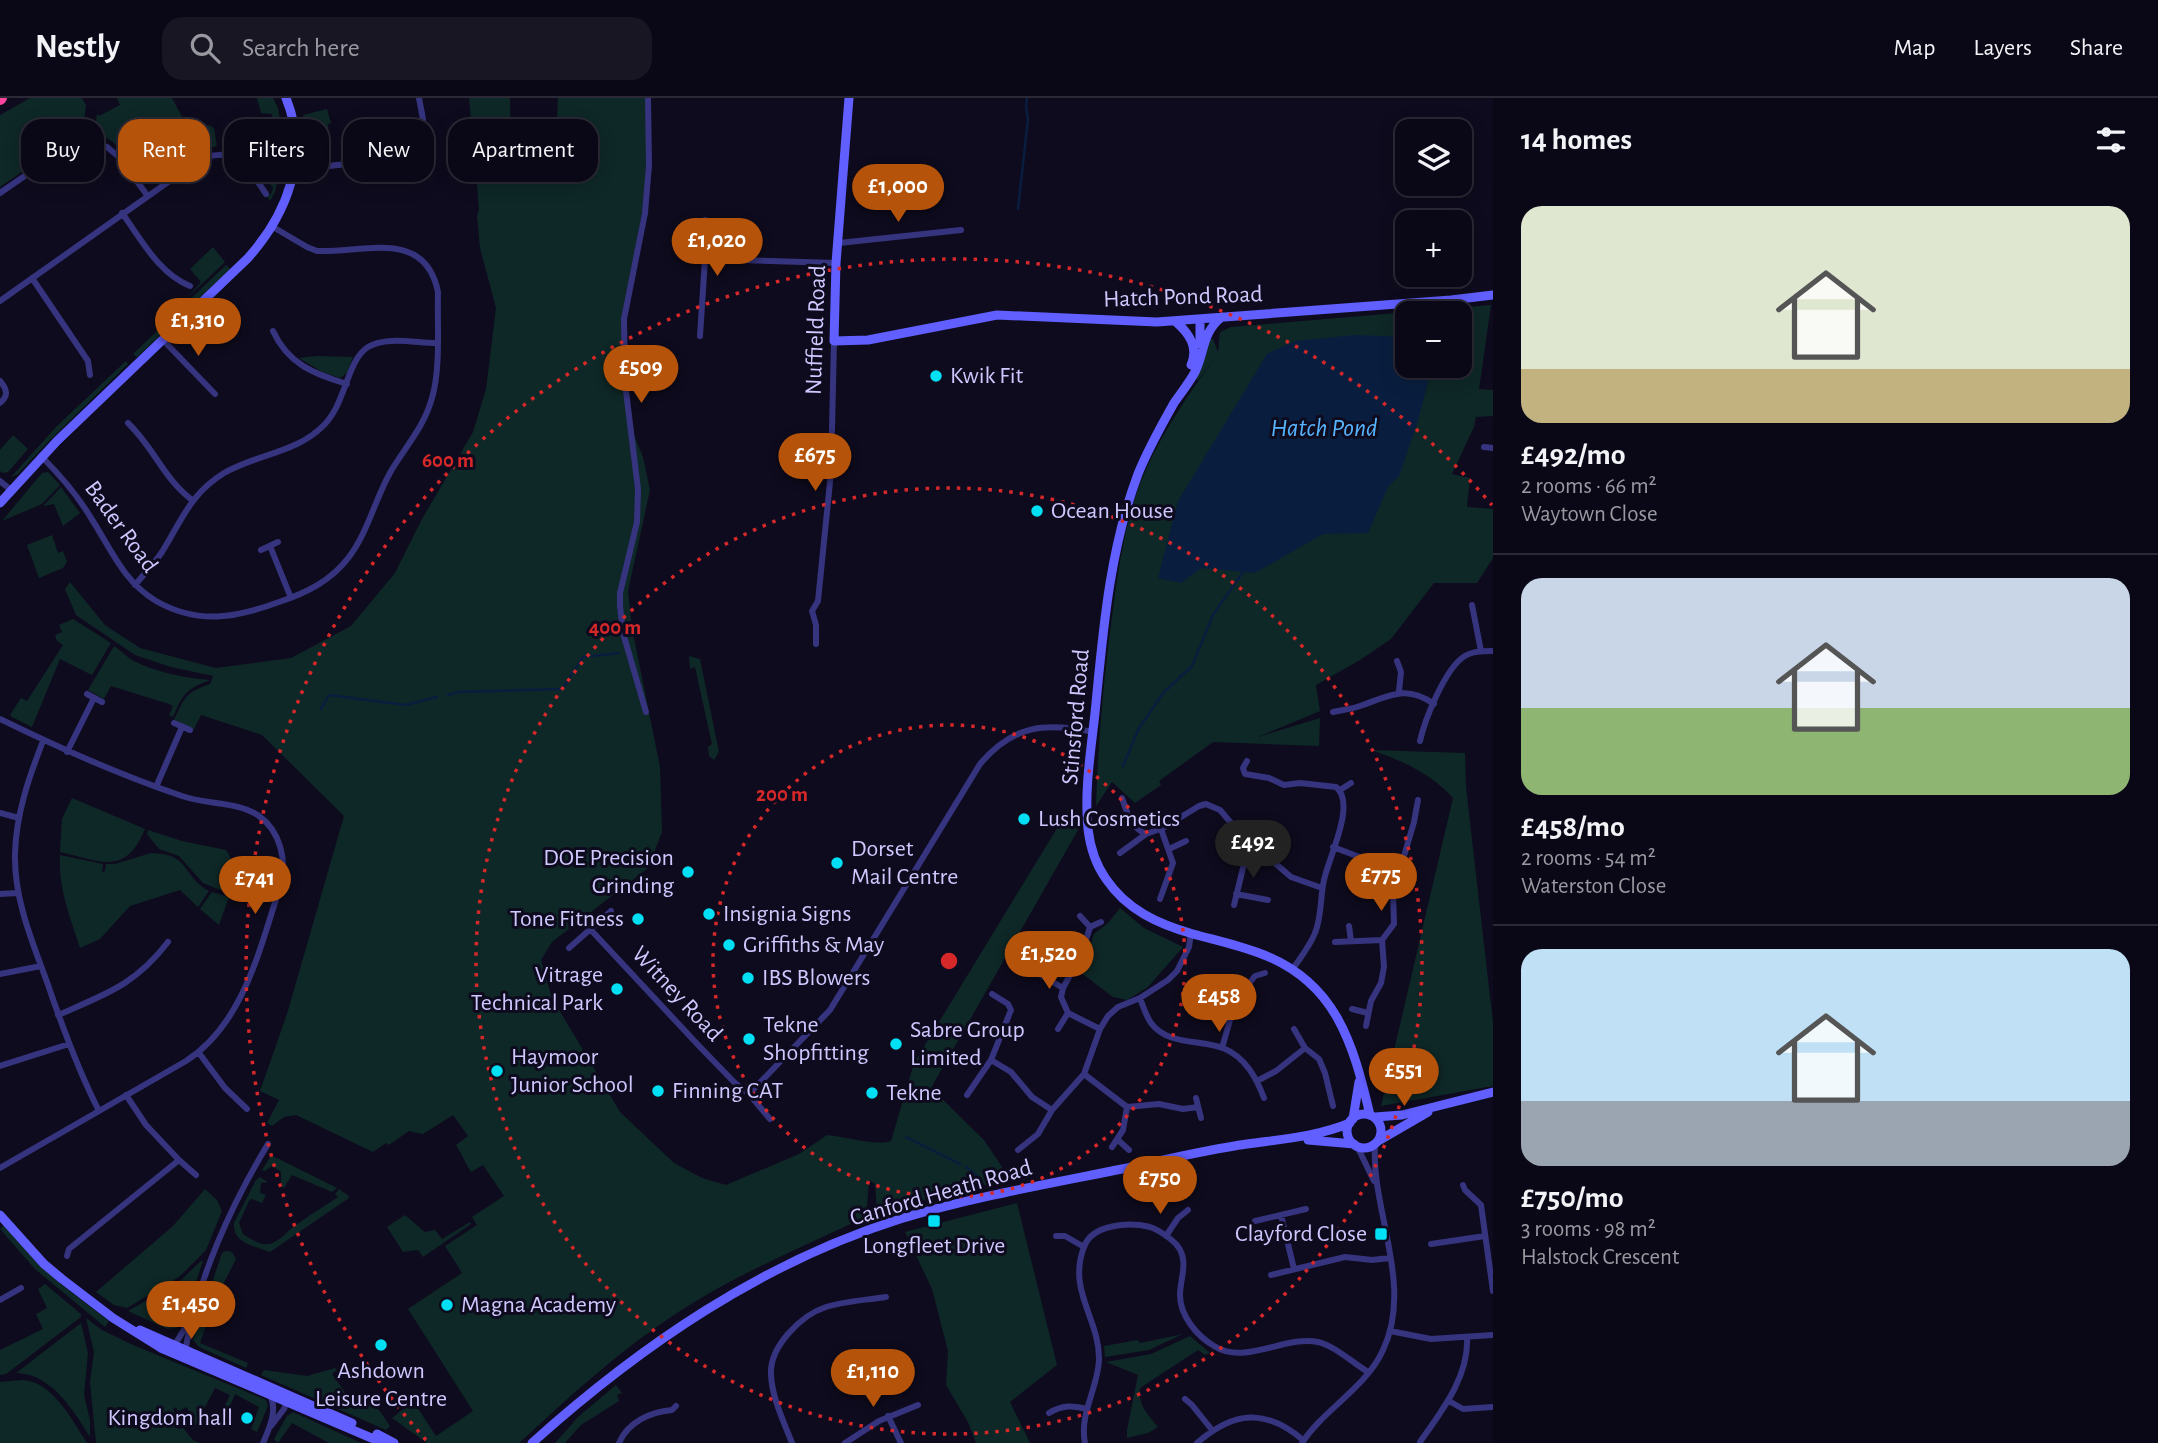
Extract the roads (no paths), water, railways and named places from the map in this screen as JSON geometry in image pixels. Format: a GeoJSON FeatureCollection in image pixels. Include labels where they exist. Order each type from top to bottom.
{"type":"FeatureCollection","features":[{"type":"Feature","properties":{"kind":"street"},"geometry":{"type":"LineString","coordinates":[[329,165],[396,160],[416,152],[422,144],[424,133],[419,98]]}},
{"type":"Feature","properties":{"kind":"street"},"geometry":{"type":"LineString","coordinates":[[646,712],[623,633],[620,593],[637,522],[638,489],[625,383],[624,319],[645,213],[650,135],[648,98]]}},
{"type":"Feature","properties":{"kind":"street","name":"Nuffield Road"},"geometry":{"type":"LineString","coordinates":[[816,644],[816,625],[812,611],[818,601],[831,472],[836,263],[849,98]]}},
{"type":"Feature","properties":{"kind":"street"},"geometry":{"type":"LineString","coordinates":[[288,99],[292,119]]}},
{"type":"Feature","properties":{"kind":"street"},"geometry":{"type":"LineString","coordinates":[[0,193],[71,144],[86,139],[107,147],[118,157],[147,195]]}},
{"type":"Feature","properties":{"kind":"street"},"geometry":{"type":"LineString","coordinates":[[0,301],[202,158],[224,156]]}},
{"type":"Feature","properties":{"kind":"street"},"geometry":{"type":"LineString","coordinates":[[258,182],[266,194]]}},
{"type":"Feature","properties":{"kind":"street"},"geometry":{"type":"LineString","coordinates":[[0,503],[41,456],[248,258],[273,227],[286,200],[290,182]]}},
{"type":"Feature","properties":{"kind":"street"},"geometry":{"type":"LineString","coordinates":[[122,213],[161,265],[171,275],[190,286]]}},
{"type":"Feature","properties":{"kind":"street"},"geometry":{"type":"LineString","coordinates":[[699,336],[705,220]]}},
{"type":"Feature","properties":{"kind":"street","name":"Bader Road"},"geometry":{"type":"LineString","coordinates":[[41,456],[84,507],[116,562],[135,585],[160,603],[203,616],[240,615],[291,598],[319,585],[331,576],[359,542],[391,472],[428,413],[436,378],[438,292],[431,270],[420,257],[398,248],[317,251],[273,227]]}},
{"type":"Feature","properties":{"kind":"street"},"geometry":{"type":"LineString","coordinates":[[839,243],[961,230]]}},
{"type":"Feature","properties":{"kind":"street"},"geometry":{"type":"LineString","coordinates":[[705,259],[836,263]]}},
{"type":"Feature","properties":{"kind":"street"},"geometry":{"type":"LineString","coordinates":[[32,278],[88,361],[90,375]]}},
{"type":"Feature","properties":{"kind":"street","name":"Hatch Pond Road"},"geometry":{"type":"LineString","coordinates":[[834,341],[868,340],[997,316],[1175,321],[1493,295]]}},
{"type":"Feature","properties":{"kind":"street","name":"Stinsford Road"},"geometry":{"type":"LineString","coordinates":[[1222,317],[1208,331],[1195,372],[1158,431],[1139,473],[1114,552],[1103,625],[1088,796],[1088,830],[1096,860],[1104,876],[1130,905],[1147,917],[1167,926],[1261,954],[1292,970],[1316,989],[1339,1020],[1354,1054],[1372,1116]]}},
{"type":"Feature","properties":{"kind":"street","name":"Stinsford Road"},"geometry":{"type":"LineString","coordinates":[[1199,360],[1200,319]]}},
{"type":"Feature","properties":{"kind":"street"},"geometry":{"type":"LineString","coordinates":[[1175,321],[1188,334],[1194,345],[1194,358],[1175,402]]}},
{"type":"Feature","properties":{"kind":"street"},"geometry":{"type":"LineString","coordinates":[[273,331],[279,345],[297,363],[317,375],[347,384]]}},
{"type":"Feature","properties":{"kind":"street"},"geometry":{"type":"LineString","coordinates":[[162,340],[215,394]]}},
{"type":"Feature","properties":{"kind":"street"},"geometry":{"type":"LineString","coordinates":[[135,585],[162,551],[192,500],[224,473],[290,448],[314,435],[338,408],[358,355],[379,342],[436,343]]}},
{"type":"Feature","properties":{"kind":"street"},"geometry":{"type":"LineString","coordinates":[[0,381],[6,388],[6,393],[0,403]]}},
{"type":"Feature","properties":{"kind":"street"},"geometry":{"type":"LineString","coordinates":[[128,423],[144,438],[170,481],[192,500]]}},
{"type":"Feature","properties":{"kind":"street"},"geometry":{"type":"LineString","coordinates":[[1484,447],[1493,448]]}},
{"type":"Feature","properties":{"kind":"street"},"geometry":{"type":"LineString","coordinates":[[0,481],[11,490]]}},
{"type":"Feature","properties":{"kind":"street"},"geometry":{"type":"LineString","coordinates":[[261,550],[278,542]]}},
{"type":"Feature","properties":{"kind":"street"},"geometry":{"type":"LineString","coordinates":[[270,546],[291,598]]}},
{"type":"Feature","properties":{"kind":"street"},"geometry":{"type":"LineString","coordinates":[[1472,605],[1481,651]]}},
{"type":"Feature","properties":{"kind":"street"},"geometry":{"type":"LineString","coordinates":[[1420,741],[1434,704],[1460,660],[1469,654],[1493,651]]}},
{"type":"Feature","properties":{"kind":"street"},"geometry":{"type":"LineString","coordinates":[[1397,661],[1401,672],[1399,691]]}},
{"type":"Feature","properties":{"kind":"street"},"geometry":{"type":"LineString","coordinates":[[1333,712],[1357,707],[1399,691],[1417,694],[1434,704]]}},
{"type":"Feature","properties":{"kind":"street"},"geometry":{"type":"LineString","coordinates":[[87,694],[102,702]]}},
{"type":"Feature","properties":{"kind":"street"},"geometry":{"type":"LineString","coordinates":[[67,752],[94,698]]}},
{"type":"Feature","properties":{"kind":"street"},"geometry":{"type":"LineString","coordinates":[[0,719],[67,752],[185,798],[233,806],[257,814],[275,834],[282,856],[281,884],[244,989],[214,1040],[199,1053],[0,1168]]}},
{"type":"Feature","properties":{"kind":"street"},"geometry":{"type":"LineString","coordinates":[[174,723],[190,730]]}},
{"type":"Feature","properties":{"kind":"street"},"geometry":{"type":"LineString","coordinates":[[156,786],[183,727]]}},
{"type":"Feature","properties":{"kind":"street"},"geometry":{"type":"LineString","coordinates":[[749,1094],[830,1010],[981,764],[991,752],[1003,741],[1032,729],[1059,727],[1093,733]]}},
{"type":"Feature","properties":{"kind":"street"},"geometry":{"type":"LineString","coordinates":[[43,741],[28,780],[19,818],[15,852],[18,893],[69,1044],[99,1111]]}},
{"type":"Feature","properties":{"kind":"street"},"geometry":{"type":"LineString","coordinates":[[1247,761],[1243,768],[1245,774],[1269,778],[1284,785],[1317,784],[1340,790],[1351,783]]}},
{"type":"Feature","properties":{"kind":"street"},"geometry":{"type":"LineString","coordinates":[[1292,970],[1319,924],[1322,888],[1343,816],[1340,790]]}},
{"type":"Feature","properties":{"kind":"street"},"geometry":{"type":"LineString","coordinates":[[1122,797],[1134,825],[1146,834]]}},
{"type":"Feature","properties":{"kind":"street"},"geometry":{"type":"LineString","coordinates":[[1366,1026],[1368,1013],[1381,983],[1384,967],[1382,940],[1394,924],[1393,893],[1418,800]]}},
{"type":"Feature","properties":{"kind":"street"},"geometry":{"type":"LineString","coordinates":[[1120,853],[1146,834],[1161,829],[1199,806],[1213,805],[1292,877],[1322,888]]}},
{"type":"Feature","properties":{"kind":"street"},"geometry":{"type":"LineString","coordinates":[[0,813],[19,818]]}},
{"type":"Feature","properties":{"kind":"street"},"geometry":{"type":"LineString","coordinates":[[1160,899],[1173,863],[1161,829]]}},
{"type":"Feature","properties":{"kind":"street"},"geometry":{"type":"LineString","coordinates":[[1169,849],[1186,841]]}},
{"type":"Feature","properties":{"kind":"street"},"geometry":{"type":"LineString","coordinates":[[1234,905],[1244,864],[1256,846]]}},
{"type":"Feature","properties":{"kind":"street"},"geometry":{"type":"LineString","coordinates":[[1333,848],[1399,872]]}},
{"type":"Feature","properties":{"kind":"street"},"geometry":{"type":"LineString","coordinates":[[0,894],[18,893]]}},
{"type":"Feature","properties":{"kind":"street"},"geometry":{"type":"LineString","coordinates":[[1236,894],[1268,900]]}},
{"type":"Feature","properties":{"kind":"street"},"geometry":{"type":"LineString","coordinates":[[569,947],[611,911]]}},
{"type":"Feature","properties":{"kind":"street"},"geometry":{"type":"LineString","coordinates":[[1080,916],[1090,927]]}},
{"type":"Feature","properties":{"kind":"street"},"geometry":{"type":"LineString","coordinates":[[1100,1029],[1069,1013],[1061,997],[1082,953],[1090,927],[1101,922]]}},
{"type":"Feature","properties":{"kind":"street"},"geometry":{"type":"LineString","coordinates":[[1349,926],[1351,941]]}},
{"type":"Feature","properties":{"kind":"street","name":"Witney Road"},"geometry":{"type":"LineString","coordinates":[[590,929],[770,1119]]}},
{"type":"Feature","properties":{"kind":"street"},"geometry":{"type":"LineString","coordinates":[[1018,1150],[1038,1134],[1052,1110],[1084,1074],[1100,1029],[1108,1016],[1118,1007],[1140,998],[1168,980],[1177,971],[1189,947],[1191,933]]}},
{"type":"Feature","properties":{"kind":"street"},"geometry":{"type":"LineString","coordinates":[[1335,942],[1382,940]]}},
{"type":"Feature","properties":{"kind":"street"},"geometry":{"type":"LineString","coordinates":[[58,1014],[123,986],[144,969],[168,942]]}},
{"type":"Feature","properties":{"kind":"street"},"geometry":{"type":"LineString","coordinates":[[0,974],[41,966]]}},
{"type":"Feature","properties":{"kind":"street"},"geometry":{"type":"LineString","coordinates":[[1034,971],[1063,988]]}},
{"type":"Feature","properties":{"kind":"street"},"geometry":{"type":"LineString","coordinates":[[1222,1048],[1230,1020],[1243,1002],[1247,987],[1255,976],[1265,973]]}},
{"type":"Feature","properties":{"kind":"street"},"geometry":{"type":"LineString","coordinates":[[1231,982],[1247,987]]}},
{"type":"Feature","properties":{"kind":"street"},"geometry":{"type":"LineString","coordinates":[[967,1095],[991,1060],[1011,1010],[1008,1004],[992,994]]}},
{"type":"Feature","properties":{"kind":"street"},"geometry":{"type":"LineString","coordinates":[[1140,998],[1151,1023],[1160,1031],[1174,1038],[1222,1048],[1248,1067],[1264,1098]]}},
{"type":"Feature","properties":{"kind":"street"},"geometry":{"type":"LineString","coordinates":[[1352,1009],[1368,1013]]}},
{"type":"Feature","properties":{"kind":"street"},"geometry":{"type":"LineString","coordinates":[[1058,1029],[1069,1013]]}},
{"type":"Feature","properties":{"kind":"street"},"geometry":{"type":"LineString","coordinates":[[1294,1029],[1305,1048],[1319,1059],[1333,1106]]}},
{"type":"Feature","properties":{"kind":"street"},"geometry":{"type":"LineString","coordinates":[[0,1066],[69,1044]]}},
{"type":"Feature","properties":{"kind":"street"},"geometry":{"type":"LineString","coordinates":[[1257,1081],[1276,1071],[1305,1048]]}},
{"type":"Feature","properties":{"kind":"street"},"geometry":{"type":"LineString","coordinates":[[199,1053],[225,1088],[247,1109]]}},
{"type":"Feature","properties":{"kind":"street"},"geometry":{"type":"LineString","coordinates":[[991,1060],[1010,1072],[1032,1097],[1052,1110]]}},
{"type":"Feature","properties":{"kind":"street"},"geometry":{"type":"LineString","coordinates":[[1084,1074],[1127,1107],[1159,1104],[1183,1109],[1198,1107]]}},
{"type":"Feature","properties":{"kind":"street","name":"Stinsford Road"},"geometry":{"type":"LineString","coordinates":[[1352,1121],[1359,1077]]}},
{"type":"Feature","properties":{"kind":"street"},"geometry":{"type":"LineString","coordinates":[[1376,1186],[1349,1136],[1352,1121],[1361,1115],[1402,1115],[1493,1092]]}},
{"type":"Feature","properties":{"kind":"street"},"geometry":{"type":"LineString","coordinates":[[126,1095],[146,1125],[196,1175]]}},
{"type":"Feature","properties":{"kind":"street"},"geometry":{"type":"LineString","coordinates":[[1196,1098],[1201,1118]]}},
{"type":"Feature","properties":{"kind":"street"},"geometry":{"type":"LineString","coordinates":[[232,1107],[238,1101]]}},
{"type":"Feature","properties":{"kind":"street"},"geometry":{"type":"LineString","coordinates":[[1356,1145],[1366,1147],[1445,1103]]}},
{"type":"Feature","properties":{"kind":"street"},"geometry":{"type":"LineString","coordinates":[[1112,1147],[1123,1130],[1127,1107]]}},
{"type":"Feature","properties":{"kind":"street"},"geometry":{"type":"LineString","coordinates":[[1197,1443],[1212,1430],[1234,1420],[1249,1418],[1269,1418],[1303,1442],[1368,1373],[1383,1352],[1390,1331],[1394,1294],[1376,1186],[1376,1142],[1381,1131],[1372,1116]]}},
{"type":"Feature","properties":{"kind":"street","name":"Canford Heath Road"},"geometry":{"type":"LineString","coordinates":[[532,1443],[613,1373],[703,1311],[798,1259],[859,1233],[1012,1190],[1246,1144],[1323,1133],[1352,1121]]}},
{"type":"Feature","properties":{"kind":"street","name":"Canford Heath Road"},"geometry":{"type":"LineString","coordinates":[[1293,1139],[1356,1145]]}},
{"type":"Feature","properties":{"kind":"street"},"geometry":{"type":"LineString","coordinates":[[1118,1140],[1129,1150]]}},
{"type":"Feature","properties":{"kind":"street"},"geometry":{"type":"LineString","coordinates":[[184,1354],[192,1318],[232,1210],[268,1144]]}},
{"type":"Feature","properties":{"kind":"street"},"geometry":{"type":"LineString","coordinates":[[67,1256],[69,1250],[179,1160]]}},
{"type":"Feature","properties":{"kind":"street"},"geometry":{"type":"LineString","coordinates":[[1463,1185],[1480,1205],[1493,1291]]}},
{"type":"Feature","properties":{"kind":"street"},"geometry":{"type":"LineString","coordinates":[[1255,1221],[1306,1209]]}},
{"type":"Feature","properties":{"kind":"street"},"geometry":{"type":"LineString","coordinates":[[1166,1236],[1178,1218],[1188,1210]]}},
{"type":"Feature","properties":{"kind":"street"},"geometry":{"type":"LineString","coordinates":[[1281,1214],[1294,1269]]}},
{"type":"Feature","properties":{"kind":"street"},"geometry":{"type":"LineString","coordinates":[[0,1215],[44,1264],[113,1318],[270,1395],[394,1443]]}},
{"type":"Feature","properties":{"kind":"street"},"geometry":{"type":"LineString","coordinates":[[1085,1443],[1083,1434],[1087,1409],[1098,1375],[1099,1360],[1096,1333],[1080,1293],[1080,1262],[1088,1238],[1118,1226],[1152,1228],[1175,1243],[1183,1256],[1180,1293],[1186,1317],[1195,1330],[1217,1349],[1236,1352],[1302,1341],[1316,1342],[1331,1348],[1368,1373]]}},
{"type":"Feature","properties":{"kind":"street"},"geometry":{"type":"LineString","coordinates":[[1056,1236],[1065,1236],[1084,1247]]}},
{"type":"Feature","properties":{"kind":"street"},"geometry":{"type":"LineString","coordinates":[[1431,1244],[1485,1236]]}},
{"type":"Feature","properties":{"kind":"street"},"geometry":{"type":"LineString","coordinates":[[1270,1275],[1345,1257],[1372,1261],[1390,1258]]}},
{"type":"Feature","properties":{"kind":"street"},"geometry":{"type":"LineString","coordinates":[[0,1300],[21,1288]]}},
{"type":"Feature","properties":{"kind":"street"},"geometry":{"type":"LineString","coordinates":[[792,1443],[771,1376],[771,1363],[781,1343],[789,1333],[819,1310],[886,1297]]}},
{"type":"Feature","properties":{"kind":"street"},"geometry":{"type":"LineString","coordinates":[[172,1349],[178,1335],[192,1318]]}},
{"type":"Feature","properties":{"kind":"street"},"geometry":{"type":"LineString","coordinates":[[1390,1331],[1431,1339],[1493,1335]]}},
{"type":"Feature","properties":{"kind":"street"},"geometry":{"type":"LineString","coordinates":[[1420,1442],[1435,1428],[1449,1401],[1463,1364],[1467,1338]]}},
{"type":"Feature","properties":{"kind":"street"},"geometry":{"type":"LineString","coordinates":[[184,1354],[232,1370],[241,1378],[287,1401],[383,1443]]}},
{"type":"Feature","properties":{"kind":"street"},"geometry":{"type":"LineString","coordinates":[[270,1395],[273,1400],[270,1427]]}},
{"type":"Feature","properties":{"kind":"street"},"geometry":{"type":"LineString","coordinates":[[1185,1399],[1212,1430]]}},
{"type":"Feature","properties":{"kind":"street"},"geometry":{"type":"LineString","coordinates":[[273,1409],[287,1401]]}},
{"type":"Feature","properties":{"kind":"street"},"geometry":{"type":"LineString","coordinates":[[263,1443],[287,1401]]}},
{"type":"Feature","properties":{"kind":"street"},"geometry":{"type":"LineString","coordinates":[[1449,1401],[1463,1409],[1493,1407]]}},
{"type":"Feature","properties":{"kind":"street"},"geometry":{"type":"LineString","coordinates":[[845,1443],[888,1416],[918,1405]]}},
{"type":"Feature","properties":{"kind":"street"},"geometry":{"type":"LineString","coordinates":[[619,1443],[630,1426],[676,1406]]}},
{"type":"Feature","properties":{"kind":"street"},"geometry":{"type":"LineString","coordinates":[[1049,1413],[1058,1408],[1075,1406],[1087,1409]]}},
{"type":"Feature","properties":{"kind":"street"},"geometry":{"type":"LineString","coordinates":[[888,1416],[901,1443]]}},
{"type":"Feature","properties":{"kind":"water","name":"Hatch Pond"},"geometry":{"type":"Polygon","coordinates":[[[1355,335],[1395,337],[1395,378],[1429,378],[1399,476],[1388,487],[1368,533],[1323,534],[1255,573],[1201,568],[1181,583],[1158,578],[1178,501],[1267,354],[1295,341],[1355,335]]]}},
{"type":"Feature","properties":{"kind":"waterway"},"geometry":{"type":"LineString","coordinates":[[1018,209],[1028,119],[1027,98]]}},
{"type":"Feature","properties":{"kind":"waterway"},"geometry":{"type":"LineString","coordinates":[[1123,766],[1139,728],[1164,692],[1192,666],[1213,615],[1243,572]]}},
{"type":"Feature","properties":{"kind":"waterway"},"geometry":{"type":"LineString","coordinates":[[448,695],[459,692],[562,689],[583,657],[619,653]]}},
{"type":"Feature","properties":{"kind":"waterway"},"geometry":{"type":"LineString","coordinates":[[321,709],[329,695],[406,705],[437,697]]}},
{"type":"Feature","properties":{"kind":"waterway"},"geometry":{"type":"LineString","coordinates":[[906,1137],[960,1164]]}},
{"type":"Feature","properties":{"kind":"waterway"},"geometry":{"type":"LineString","coordinates":[[966,1167],[980,1178]]}},
{"type":"Feature","properties":{"kind":"place","name":"Kwik Fit"},"geometry":{"type":"Point","coordinates":[936,376]}},
{"type":"Feature","properties":{"kind":"place","name":"Ocean House"},"geometry":{"type":"Point","coordinates":[1037,511]}},
{"type":"Feature","properties":{"kind":"place","name":"Lush Cosmetics"},"geometry":{"type":"Point","coordinates":[1024,819]}},
{"type":"Feature","properties":{"kind":"place","name":"Dorset Mail Centre"},"geometry":{"type":"Point","coordinates":[837,863]}},
{"type":"Feature","properties":{"kind":"place","name":"DOE Precision Grinding"},"geometry":{"type":"Point","coordinates":[688,872]}},
{"type":"Feature","properties":{"kind":"place","name":"Insignia Signs"},"geometry":{"type":"Point","coordinates":[709,914]}},
{"type":"Feature","properties":{"kind":"place","name":"Tone Fitness"},"geometry":{"type":"Point","coordinates":[638,919]}},
{"type":"Feature","properties":{"kind":"place","name":"Griffiths & May"},"geometry":{"type":"Point","coordinates":[729,945]}},
{"type":"Feature","properties":{"kind":"place","name":"IBS Blowers"},"geometry":{"type":"Point","coordinates":[748,978]}},
{"type":"Feature","properties":{"kind":"place","name":"Vitrage Technical Park"},"geometry":{"type":"Point","coordinates":[617,989]}},
{"type":"Feature","properties":{"kind":"place","name":"Tekne Shopfitting"},"geometry":{"type":"Point","coordinates":[749,1039]}},
{"type":"Feature","properties":{"kind":"place","name":"Sabre Group Limited"},"geometry":{"type":"Point","coordinates":[896,1044]}},
{"type":"Feature","properties":{"kind":"place","name":"Haymoor Junior School"},"geometry":{"type":"Point","coordinates":[497,1071]}},
{"type":"Feature","properties":{"kind":"place","name":"Finning CAT"},"geometry":{"type":"Point","coordinates":[658,1091]}},
{"type":"Feature","properties":{"kind":"place","name":"Tekne"},"geometry":{"type":"Point","coordinates":[872,1093]}},
{"type":"Feature","properties":{"kind":"place","name":"Longfleet Drive"},"geometry":{"type":"Point","coordinates":[934,1221]}},
{"type":"Feature","properties":{"kind":"place","name":"Clayford Close"},"geometry":{"type":"Point","coordinates":[1381,1234]}},
{"type":"Feature","properties":{"kind":"place","name":"Magna Academy"},"geometry":{"type":"Point","coordinates":[447,1305]}},
{"type":"Feature","properties":{"kind":"place","name":"Ashdown Leisure Centre"},"geometry":{"type":"Point","coordinates":[381,1345]}},
{"type":"Feature","properties":{"kind":"place","name":"Kingdom hall"},"geometry":{"type":"Point","coordinates":[247,1418]}}]}
